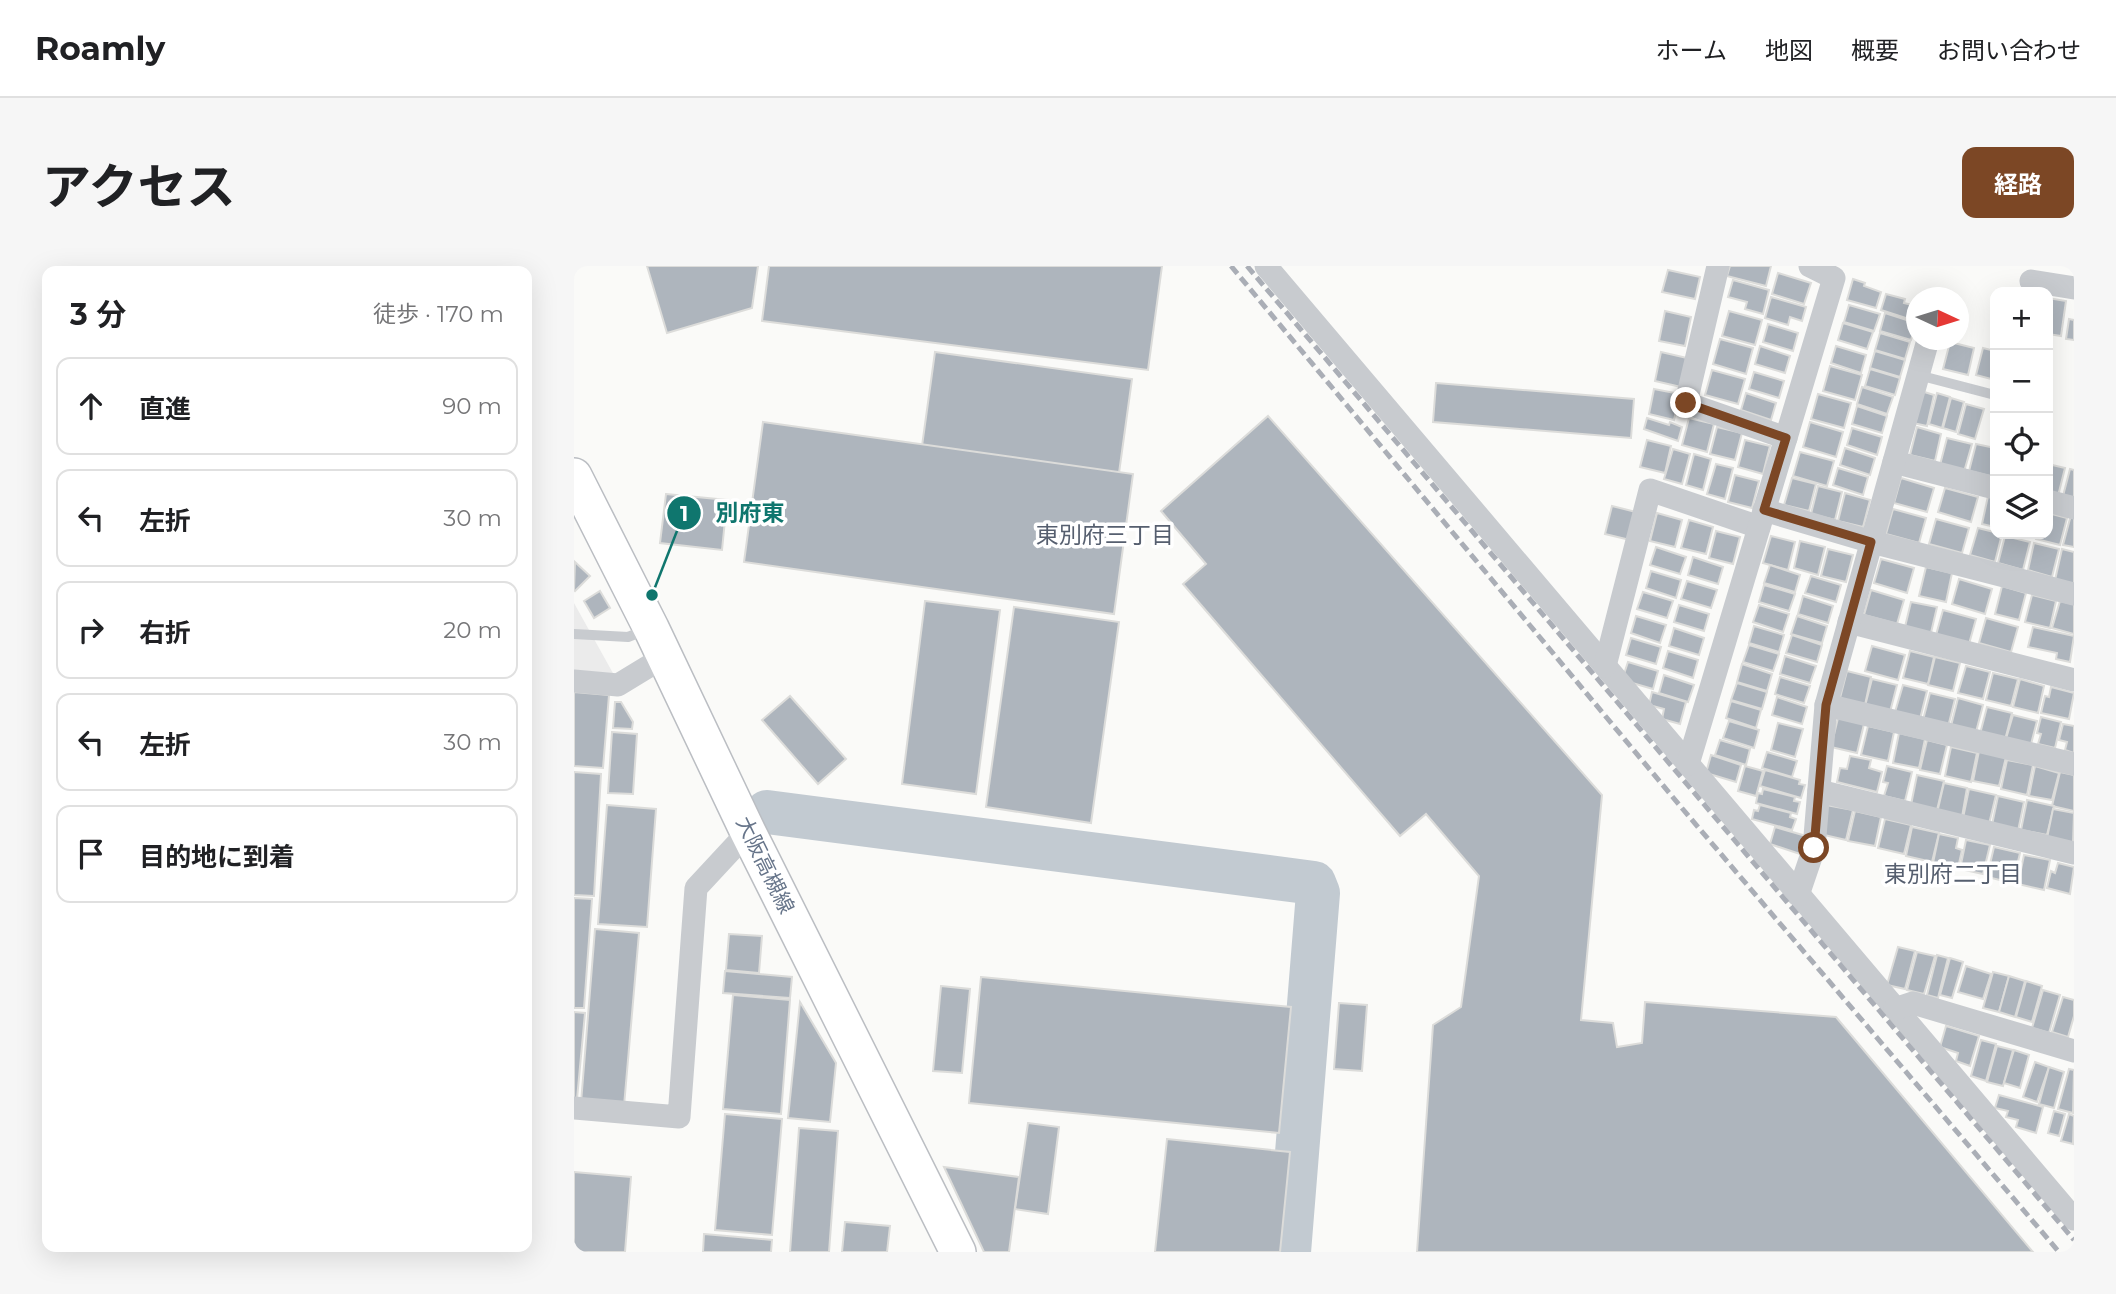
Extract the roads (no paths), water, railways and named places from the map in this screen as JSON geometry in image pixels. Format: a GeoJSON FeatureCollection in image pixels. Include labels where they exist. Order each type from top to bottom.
{"type":"FeatureCollection","features":[{"type":"Feature","properties":{"kind":"main road","name":"大阪高槻線"},"geometry":{"type":"LineString","coordinates":[[574,476],[648,641],[748,832],[958,1252]]}},
{"type":"Feature","properties":{"kind":"street"},"geometry":{"type":"LineString","coordinates":[[1266,266],[2074,1219]]}},
{"type":"Feature","properties":{"kind":"street"},"geometry":{"type":"LineString","coordinates":[[1718,266],[1686,403],[1786,438]]}},
{"type":"Feature","properties":{"kind":"street"},"geometry":{"type":"LineString","coordinates":[[1688,764],[1834,278],[1810,266]]}},
{"type":"Feature","properties":{"kind":"street"},"geometry":{"type":"LineString","coordinates":[[2024,287],[2049,266]]}},
{"type":"Feature","properties":{"kind":"street"},"geometry":{"type":"LineString","coordinates":[[2053,288],[2074,288]]}},
{"type":"Feature","properties":{"kind":"street"},"geometry":{"type":"LineString","coordinates":[[1798,895],[1814,848],[1826,705],[1925,350]]}},
{"type":"Feature","properties":{"kind":"street"},"geometry":{"type":"LineString","coordinates":[[1894,462],[1990,487]]}},
{"type":"Feature","properties":{"kind":"street"},"geometry":{"type":"LineString","coordinates":[[1605,666],[1650,490],[1762,519],[1871,542],[2074,594]]}},
{"type":"Feature","properties":{"kind":"street"},"geometry":{"type":"LineString","coordinates":[[2053,502],[2074,508]]}},
{"type":"Feature","properties":{"kind":"street"},"geometry":{"type":"LineString","coordinates":[[1849,622],[2074,680]]}},
{"type":"Feature","properties":{"kind":"street"},"geometry":{"type":"LineString","coordinates":[[574,681],[618,685],[648,641]]}},
{"type":"Feature","properties":{"kind":"street"},"geometry":{"type":"LineString","coordinates":[[1826,705],[2074,764]]}},
{"type":"Feature","properties":{"kind":"street"},"geometry":{"type":"LineString","coordinates":[[1819,791],[2074,853]]}},
{"type":"Feature","properties":{"kind":"street"},"geometry":{"type":"LineString","coordinates":[[574,1108],[679,1117],[696,888],[748,832]]}},
{"type":"Feature","properties":{"kind":"street"},"geometry":{"type":"LineString","coordinates":[[1895,1009],[1913,1003],[2074,1051]]}},
{"type":"Feature","properties":{"kind":"lane"},"geometry":{"type":"LineString","coordinates":[[1918,375],[1990,393]]}},
{"type":"Feature","properties":{"kind":"lane"},"geometry":{"type":"LineString","coordinates":[[576,634],[648,641]]}},
{"type":"Feature","properties":{"kind":"waterway"},"geometry":{"type":"LineString","coordinates":[[767,812],[1314,883],[1318,893],[1289,1252]]}},
{"type":"Feature","properties":{"kind":"railway"},"geometry":{"type":"LineString","coordinates":[[1231,266],[1681,807],[2059,1252]]}},
{"type":"Feature","properties":{"kind":"railway"},"geometry":{"type":"LineString","coordinates":[[1247,266],[2074,1240]]}},
{"type":"Feature","properties":{"kind":"place","name":"別府東"},"geometry":{"type":"Point","coordinates":[652,595]}},
{"type":"Feature","properties":{"kind":"district","name":"東別府三丁目"},"geometry":{"type":"Point","coordinates":[1105,535]}},
{"type":"Feature","properties":{"kind":"district","name":"東別府二丁目"},"geometry":{"type":"Point","coordinates":[1953,874]}}]}
